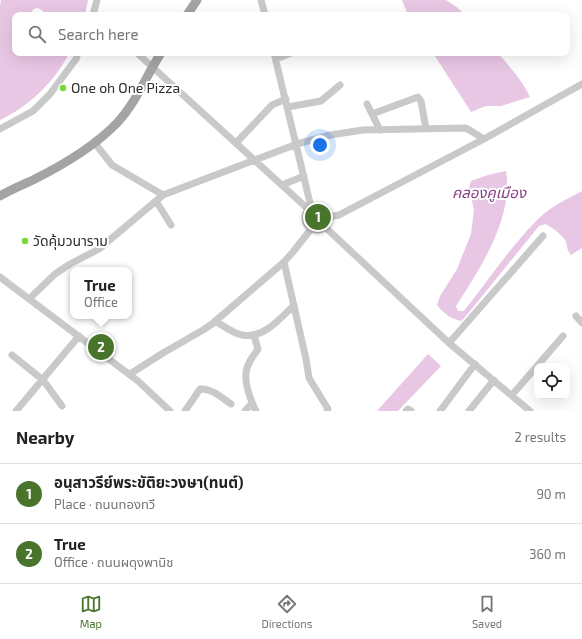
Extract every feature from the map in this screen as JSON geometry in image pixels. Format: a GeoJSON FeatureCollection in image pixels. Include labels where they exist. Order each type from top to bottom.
{"type":"FeatureCollection","features":[{"type":"Feature","properties":{"kind":"main road"},"geometry":{"type":"LineString","coordinates":[[189,12],[197,0]]}},
{"type":"Feature","properties":{"kind":"main road"},"geometry":{"type":"LineString","coordinates":[[0,196],[64,163],[108,132],[124,115],[159,56]]}},
{"type":"Feature","properties":{"kind":"street"},"geometry":{"type":"LineString","coordinates":[[94,12],[97,0]]}},
{"type":"Feature","properties":{"kind":"street"},"geometry":{"type":"LineString","coordinates":[[261,0],[264,12]]}},
{"type":"Feature","properties":{"kind":"street"},"geometry":{"type":"LineString","coordinates":[[0,129],[33,110],[50,94],[77,56]]}},
{"type":"Feature","properties":{"kind":"street"},"geometry":{"type":"LineString","coordinates":[[140,56],[309,208]]}},
{"type":"Feature","properties":{"kind":"street"},"geometry":{"type":"LineString","coordinates":[[275,56],[304,176],[309,208],[304,216],[305,222],[312,230],[317,231],[325,227],[329,221],[328,212],[323,207],[319,206],[309,208]]}},
{"type":"Feature","properties":{"kind":"street"},"geometry":{"type":"LineString","coordinates":[[329,217],[339,215],[484,139],[582,84]]}},
{"type":"Feature","properties":{"kind":"street"},"geometry":{"type":"LineString","coordinates":[[288,107],[321,100],[340,85]]}},
{"type":"Feature","properties":{"kind":"street"},"geometry":{"type":"LineString","coordinates":[[372,114],[418,97],[421,101],[426,129]]}},
{"type":"Feature","properties":{"kind":"street"},"geometry":{"type":"LineString","coordinates":[[236,143],[272,105],[286,99]]}},
{"type":"Feature","properties":{"kind":"street"},"geometry":{"type":"LineString","coordinates":[[368,104],[380,130]]}},
{"type":"Feature","properties":{"kind":"street"},"geometry":{"type":"LineString","coordinates":[[29,299],[55,274],[70,264],[99,250],[163,195],[254,159],[297,144],[330,135],[363,130],[466,128],[484,139]]}},
{"type":"Feature","properties":{"kind":"street"},"geometry":{"type":"LineString","coordinates":[[94,142],[112,165],[163,195]]}},
{"type":"Feature","properties":{"kind":"street"},"geometry":{"type":"LineString","coordinates":[[282,185],[304,176]]}},
{"type":"Feature","properties":{"kind":"street"},"geometry":{"type":"LineString","coordinates":[[156,201],[171,226]]}},
{"type":"Feature","properties":{"kind":"street"},"geometry":{"type":"LineString","coordinates":[[325,227],[449,343],[530,411]]}},
{"type":"Feature","properties":{"kind":"street"},"geometry":{"type":"LineString","coordinates":[[130,374],[203,330],[215,321],[284,262],[312,230]]}},
{"type":"Feature","properties":{"kind":"street"},"geometry":{"type":"LineString","coordinates":[[449,343],[543,236]]}},
{"type":"Feature","properties":{"kind":"street"},"geometry":{"type":"LineString","coordinates":[[284,262],[309,378],[328,409],[327,411]]}},
{"type":"Feature","properties":{"kind":"street"},"geometry":{"type":"LineString","coordinates":[[0,277],[130,374],[170,411]]}},
{"type":"Feature","properties":{"kind":"street"},"geometry":{"type":"LineString","coordinates":[[215,321],[242,335],[254,336],[276,324],[294,306]]}},
{"type":"Feature","properties":{"kind":"street"},"geometry":{"type":"LineString","coordinates":[[576,316],[582,323]]}},
{"type":"Feature","properties":{"kind":"street"},"geometry":{"type":"LineString","coordinates":[[16,411],[78,336]]}},
{"type":"Feature","properties":{"kind":"street"},"geometry":{"type":"LineString","coordinates":[[254,336],[258,348],[250,361],[246,374],[252,403],[256,411]]}},
{"type":"Feature","properties":{"kind":"street"},"geometry":{"type":"LineString","coordinates":[[512,395],[563,336]]}},
{"type":"Feature","properties":{"kind":"street"},"geometry":{"type":"LineString","coordinates":[[12,355],[43,380],[62,406]]}},
{"type":"Feature","properties":{"kind":"street"},"geometry":{"type":"LineString","coordinates":[[440,411],[475,364]]}},
{"type":"Feature","properties":{"kind":"street"},"geometry":{"type":"LineString","coordinates":[[469,411],[494,380]]}},
{"type":"Feature","properties":{"kind":"street"},"geometry":{"type":"LineString","coordinates":[[185,411],[200,389],[205,388],[214,392],[231,404]]}},
{"type":"Feature","properties":{"kind":"street"},"geometry":{"type":"LineString","coordinates":[[245,411],[252,403]]}},
{"type":"Feature","properties":{"kind":"street"},"geometry":{"type":"LineString","coordinates":[[406,411],[408,409],[411,411]]}},
{"type":"Feature","properties":{"kind":"water"},"geometry":{"type":"Polygon","coordinates":[[[1,0],[88,0],[86,12],[44,12],[38,8],[34,9],[32,12],[12,12],[12,56],[67,56],[56,74],[40,92],[21,108],[0,120],[1,0]]]}},
{"type":"Feature","properties":{"kind":"water"},"geometry":{"type":"Polygon","coordinates":[[[402,0],[446,0],[462,12],[407,12],[402,0]]]}},
{"type":"Feature","properties":{"kind":"water"},"geometry":{"type":"Polygon","coordinates":[[[435,56],[500,56],[520,79],[530,97],[501,106],[486,106],[471,112],[435,56]]]}},
{"type":"Feature","properties":{"kind":"water","name":"คลองคูเมือง"},"geometry":{"type":"Polygon","coordinates":[[[506,171],[507,188],[505,206],[500,224],[493,242],[475,276],[456,306],[458,311],[464,311],[509,253],[538,219],[553,207],[582,191],[582,248],[571,255],[568,251],[565,240],[559,233],[545,224],[539,226],[466,316],[461,321],[454,319],[442,311],[437,305],[440,296],[457,269],[471,234],[474,210],[469,188],[471,181],[506,171]]]}},
{"type":"Feature","properties":{"kind":"water"},"geometry":{"type":"Polygon","coordinates":[[[428,354],[441,366],[398,411],[377,411],[428,354]]]}},
{"type":"Feature","properties":{"kind":"place","name":"One oh One Pizza"},"geometry":{"type":"Point","coordinates":[63,88]}},
{"type":"Feature","properties":{"kind":"place","name":"อนุสาวรีย์พระขัติยะวงษา(ทนต์)"},"geometry":{"type":"Point","coordinates":[318,217]}},
{"type":"Feature","properties":{"kind":"place","name":"วัดคุ้มวนาราม"},"geometry":{"type":"Point","coordinates":[25,241]}},
{"type":"Feature","properties":{"kind":"place","name":"True"},"geometry":{"type":"Point","coordinates":[101,347]}}]}
